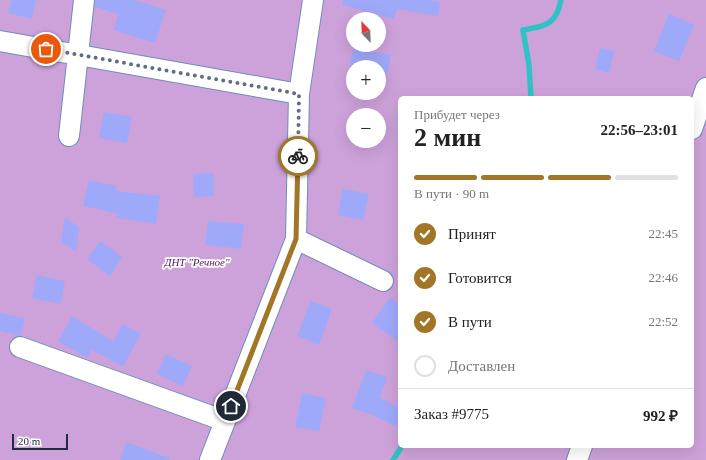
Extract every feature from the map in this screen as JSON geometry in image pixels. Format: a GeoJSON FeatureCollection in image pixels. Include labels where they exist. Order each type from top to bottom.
{"type":"FeatureCollection","features":[{"type":"Feature","properties":{"kind":"street"},"geometry":{"type":"LineString","coordinates":[[69,136],[84,0]]}},
{"type":"Feature","properties":{"kind":"street"},"geometry":{"type":"LineString","coordinates":[[210,460],[296,239],[299,94],[313,0]]}},
{"type":"Feature","properties":{"kind":"street"},"geometry":{"type":"LineString","coordinates":[[0,41],[299,94]]}},
{"type":"Feature","properties":{"kind":"street"},"geometry":{"type":"LineString","coordinates":[[694,123],[706,88]]}},
{"type":"Feature","properties":{"kind":"street"},"geometry":{"type":"LineString","coordinates":[[296,239],[383,281]]}},
{"type":"Feature","properties":{"kind":"street"},"geometry":{"type":"LineString","coordinates":[[20,346],[225,421]]}},
{"type":"Feature","properties":{"kind":"street"},"geometry":{"type":"LineString","coordinates":[[577,460],[581,448]]}},
{"type":"Feature","properties":{"kind":"green space","name":"ДНТ \"Речное\""},"geometry":{"type":"Polygon","coordinates":[[[0,0],[706,0],[706,460],[0,460],[0,0]]]}},
{"type":"Feature","properties":{"kind":"building"},"geometry":{"type":"Polygon","coordinates":[[[11,0],[36,0],[32,19],[8,13],[11,0]]]}},
{"type":"Feature","properties":{"kind":"building"},"geometry":{"type":"Polygon","coordinates":[[[95,0],[134,0],[166,10],[155,43],[114,30],[118,14],[95,7],[95,0]]]}},
{"type":"Feature","properties":{"kind":"building"},"geometry":{"type":"Polygon","coordinates":[[[343,0],[427,0],[440,2],[438,16],[397,9],[394,19],[386,17],[386,12],[368,12],[342,5],[343,0]]]}},
{"type":"Feature","properties":{"kind":"building"},"geometry":{"type":"Polygon","coordinates":[[[669,14],[694,25],[679,61],[654,51],[669,14]]]}},
{"type":"Feature","properties":{"kind":"building"},"geometry":{"type":"Polygon","coordinates":[[[600,48],[614,51],[609,73],[595,69],[600,48]]]}},
{"type":"Feature","properties":{"kind":"building"},"geometry":{"type":"Polygon","coordinates":[[[352,52],[372,52],[391,55],[386,80],[386,60],[351,60],[352,52]]]}},
{"type":"Feature","properties":{"kind":"building"},"geometry":{"type":"Polygon","coordinates":[[[104,112],[132,117],[127,143],[99,138],[104,112]]]}},
{"type":"Feature","properties":{"kind":"building"},"geometry":{"type":"Polygon","coordinates":[[[213,173],[214,196],[194,197],[193,174],[213,173]]]}},
{"type":"Feature","properties":{"kind":"building"},"geometry":{"type":"Polygon","coordinates":[[[89,180],[117,186],[116,191],[160,196],[156,224],[116,218],[119,214],[83,206],[89,180]]]}},
{"type":"Feature","properties":{"kind":"building"},"geometry":{"type":"Polygon","coordinates":[[[343,189],[369,194],[363,220],[338,215],[343,189]]]}},
{"type":"Feature","properties":{"kind":"building"},"geometry":{"type":"Polygon","coordinates":[[[65,217],[79,227],[76,252],[61,242],[65,217]]]}},
{"type":"Feature","properties":{"kind":"building"},"geometry":{"type":"Polygon","coordinates":[[[208,221],[244,224],[241,249],[205,245],[208,221]]]}},
{"type":"Feature","properties":{"kind":"building"},"geometry":{"type":"Polygon","coordinates":[[[100,241],[122,257],[110,276],[87,259],[100,241]]]}},
{"type":"Feature","properties":{"kind":"building"},"geometry":{"type":"Polygon","coordinates":[[[37,275],[65,281],[61,304],[32,298],[37,275]]]}},
{"type":"Feature","properties":{"kind":"building"},"geometry":{"type":"Polygon","coordinates":[[[390,297],[398,303],[398,342],[372,323],[390,297]]]}},
{"type":"Feature","properties":{"kind":"building"},"geometry":{"type":"Polygon","coordinates":[[[311,301],[332,309],[319,345],[297,336],[311,301]]]}},
{"type":"Feature","properties":{"kind":"building"},"geometry":{"type":"Polygon","coordinates":[[[0,313],[25,318],[21,336],[0,331],[0,313]]]}},
{"type":"Feature","properties":{"kind":"building"},"geometry":{"type":"Polygon","coordinates":[[[72,316],[113,341],[123,324],[141,334],[123,367],[92,350],[87,358],[58,341],[72,316]]]}},
{"type":"Feature","properties":{"kind":"building"},"geometry":{"type":"Polygon","coordinates":[[[166,354],[192,366],[183,386],[157,374],[166,354]]]}},
{"type":"Feature","properties":{"kind":"building"},"geometry":{"type":"Polygon","coordinates":[[[366,370],[387,377],[380,398],[398,407],[398,420],[395,426],[372,415],[352,408],[366,370]]]}},
{"type":"Feature","properties":{"kind":"building"},"geometry":{"type":"Polygon","coordinates":[[[302,393],[326,398],[319,431],[295,427],[302,393]]]}},
{"type":"Feature","properties":{"kind":"building"},"geometry":{"type":"Polygon","coordinates":[[[126,442],[169,458],[169,460],[120,460],[126,442]]]}},
{"type":"Feature","properties":{"kind":"waterway"},"geometry":{"type":"LineString","coordinates":[[531,96],[529,65],[523,30],[549,23],[556,15],[561,0]]}},
{"type":"Feature","properties":{"kind":"waterway"},"geometry":{"type":"LineString","coordinates":[[393,460],[401,448]]}},
{"type":"Feature","properties":{"kind":"way so far"},"geometry":{"type":"LineString","coordinates":[[46,49],[299,94],[298,156]]}},
{"type":"Feature","properties":{"kind":"route"},"geometry":{"type":"LineString","coordinates":[[231,406],[296,239],[298,156]]}}]}
